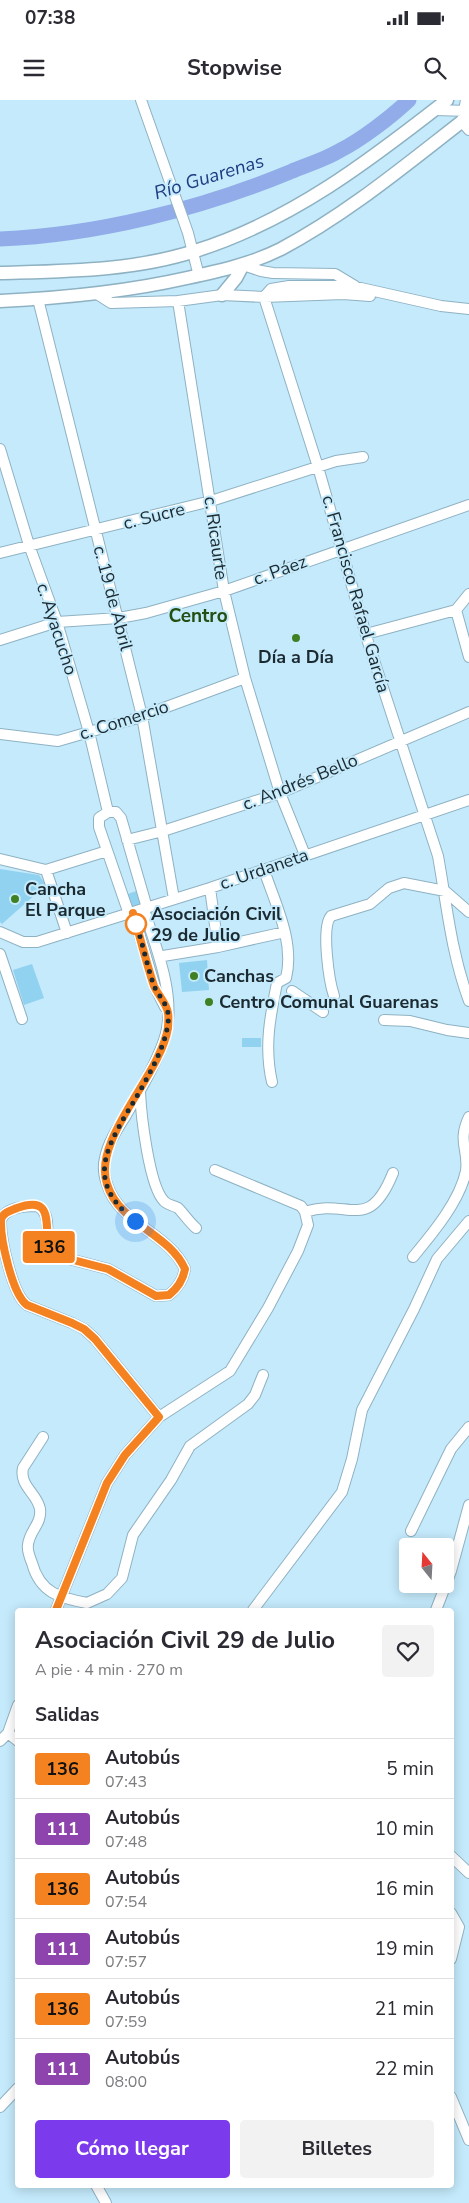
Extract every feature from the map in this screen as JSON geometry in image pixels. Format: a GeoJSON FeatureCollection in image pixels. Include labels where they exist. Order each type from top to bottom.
{"type":"FeatureCollection","features":[{"type":"Feature","properties":{"kind":"main road"},"geometry":{"type":"LineString","coordinates":[[0,273],[73,271],[117,266],[194,252],[248,232],[301,205],[350,174],[447,100]]}},
{"type":"Feature","properties":{"kind":"main road"},"geometry":{"type":"LineString","coordinates":[[0,301],[97,294],[148,287],[243,265],[280,249],[316,228],[391,178],[466,115]]}},
{"type":"Feature","properties":{"kind":"main road"},"geometry":{"type":"LineString","coordinates":[[222,295],[236,278],[243,265]]}},
{"type":"Feature","properties":{"kind":"street"},"geometry":{"type":"LineString","coordinates":[[141,100],[188,233],[199,276]]}},
{"type":"Feature","properties":{"kind":"street"},"geometry":{"type":"LineString","coordinates":[[435,110],[466,115]]}},
{"type":"Feature","properties":{"kind":"street"},"geometry":{"type":"LineString","coordinates":[[243,265],[273,273],[335,274],[369,296]]}},
{"type":"Feature","properties":{"kind":"street"},"geometry":{"type":"LineString","coordinates":[[264,297],[271,289],[290,286],[357,287],[431,304],[469,309]]}},
{"type":"Feature","properties":{"kind":"street"},"geometry":{"type":"LineString","coordinates":[[97,294],[111,303],[178,301],[222,295],[264,297],[318,294],[369,296],[469,316]]}},
{"type":"Feature","properties":{"kind":"street","name":"c. Francisco Rafael García"},"geometry":{"type":"LineString","coordinates":[[264,297],[318,466],[366,634],[438,856],[445,891],[448,926],[469,1001]]}},
{"type":"Feature","properties":{"kind":"street","name":"c. 19 de Abril"},"geometry":{"type":"LineString","coordinates":[[38,299],[142,716],[174,899]]}},
{"type":"Feature","properties":{"kind":"street","name":"c. Ricaurte"},"geometry":{"type":"LineString","coordinates":[[178,301],[224,590],[245,678],[280,793],[305,855]]}},
{"type":"Feature","properties":{"kind":"street","name":"c. Ayacucho"},"geometry":{"type":"LineString","coordinates":[[0,449],[29,545],[57,622],[89,732],[108,812]]}},
{"type":"Feature","properties":{"kind":"street","name":"c. Sucre"},"geometry":{"type":"LineString","coordinates":[[0,553],[211,501],[318,466],[344,459],[363,457]]}},
{"type":"Feature","properties":{"kind":"street","name":"c. Páez"},"geometry":{"type":"LineString","coordinates":[[0,640],[57,622],[119,618],[146,613],[224,590],[469,506]]}},
{"type":"Feature","properties":{"kind":"street"},"geometry":{"type":"LineString","coordinates":[[366,634],[456,610],[469,594]]}},
{"type":"Feature","properties":{"kind":"street"},"geometry":{"type":"LineString","coordinates":[[456,610],[469,658]]}},
{"type":"Feature","properties":{"kind":"street","name":"c. Comercio"},"geometry":{"type":"LineString","coordinates":[[0,734],[58,740],[142,716],[245,678]]}},
{"type":"Feature","properties":{"kind":"street","name":"c. Andrés Bello"},"geometry":{"type":"LineString","coordinates":[[127,840],[163,831],[280,793],[469,712]]}},
{"type":"Feature","properties":{"kind":"street","name":"c. Urdaneta"},"geometry":{"type":"LineString","coordinates":[[0,932],[23,942],[37,942],[210,888],[469,800]]}},
{"type":"Feature","properties":{"kind":"street"},"geometry":{"type":"LineString","coordinates":[[159,1417],[95,1339],[84,1329],[21,1301],[15,1287],[1,1225],[1,1219],[6,1212],[21,1207],[37,1206],[43,1209],[46,1216],[48,1239],[51,1252],[54,1255],[108,1269],[156,1296],[169,1295],[174,1292],[184,1276],[185,1269],[178,1256],[125,1213],[115,1202],[106,1183],[104,1168],[107,1150],[117,1128],[140,1091],[164,1042],[168,1028],[168,1012],[165,984],[120,814],[108,812],[102,815],[98,821],[107,851],[131,913],[155,987],[168,1012]]}},
{"type":"Feature","properties":{"kind":"street"},"geometry":{"type":"LineString","coordinates":[[0,859],[46,870],[107,851]]}},
{"type":"Feature","properties":{"kind":"street"},"geometry":{"type":"LineString","coordinates":[[46,870],[67,933]]}},
{"type":"Feature","properties":{"kind":"street"},"geometry":{"type":"LineString","coordinates":[[264,870],[285,932],[288,954],[286,978]]}},
{"type":"Feature","properties":{"kind":"street"},"geometry":{"type":"LineString","coordinates":[[334,996],[330,982],[326,929],[331,916],[370,904],[389,888],[400,884],[445,891],[469,912]]}},
{"type":"Feature","properties":{"kind":"street"},"geometry":{"type":"LineString","coordinates":[[210,888],[218,947]]}},
{"type":"Feature","properties":{"kind":"street"},"geometry":{"type":"LineString","coordinates":[[163,956],[218,947],[285,932]]}},
{"type":"Feature","properties":{"kind":"street"},"geometry":{"type":"LineString","coordinates":[[0,954],[22,1019]]}},
{"type":"Feature","properties":{"kind":"street"},"geometry":{"type":"LineString","coordinates":[[272,1082],[269,1071],[268,1035],[270,1014],[277,990],[277,983],[286,978]]}},
{"type":"Feature","properties":{"kind":"street"},"geometry":{"type":"LineString","coordinates":[[286,978],[292,982],[292,991]]}},
{"type":"Feature","properties":{"kind":"street"},"geometry":{"type":"LineString","coordinates":[[277,990],[285,995],[292,991]]}},
{"type":"Feature","properties":{"kind":"street"},"geometry":{"type":"LineString","coordinates":[[292,991],[323,1012]]}},
{"type":"Feature","properties":{"kind":"street"},"geometry":{"type":"LineString","coordinates":[[384,1020],[410,1021],[469,1033]]}},
{"type":"Feature","properties":{"kind":"street"},"geometry":{"type":"LineString","coordinates":[[140,1091],[144,1134],[156,1185],[164,1202],[178,1208],[196,1228]]}},
{"type":"Feature","properties":{"kind":"street"},"geometry":{"type":"LineString","coordinates":[[413,1257],[445,1215],[461,1187],[466,1170],[463,1133],[469,1117]]}},
{"type":"Feature","properties":{"kind":"street"},"geometry":{"type":"LineString","coordinates":[[57,1608],[107,1483],[125,1455],[159,1417],[230,1371],[268,1308],[298,1251],[308,1225],[301,1206],[215,1170]]}},
{"type":"Feature","properties":{"kind":"street"},"geometry":{"type":"LineString","coordinates":[[304,1212],[319,1208],[358,1212],[368,1208],[383,1195],[393,1173]]}},
{"type":"Feature","properties":{"kind":"street"},"geometry":{"type":"LineString","coordinates":[[255,1608],[342,1492],[352,1459],[362,1410],[437,1260],[469,1220]]}},
{"type":"Feature","properties":{"kind":"street"},"geometry":{"type":"LineString","coordinates":[[43,1437],[23,1468],[22,1473],[23,1480],[37,1500],[40,1508],[40,1520],[28,1544],[35,1573],[41,1584],[49,1591],[87,1603],[107,1594],[122,1578],[133,1535],[171,1480],[190,1446],[248,1404],[255,1395],[263,1375]]}},
{"type":"Feature","properties":{"kind":"street"},"geometry":{"type":"LineString","coordinates":[[411,1531],[452,1449],[469,1427]]}},
{"type":"Feature","properties":{"kind":"street"},"geometry":{"type":"LineString","coordinates":[[437,1608],[451,1571],[469,1504]]}},
{"type":"Feature","properties":{"kind":"street"},"geometry":{"type":"LineString","coordinates":[[0,1741],[8,1733],[15,1713]]}},
{"type":"Feature","properties":{"kind":"street"},"geometry":{"type":"LineString","coordinates":[[8,1733],[15,1738]]}},
{"type":"Feature","properties":{"kind":"street"},"geometry":{"type":"LineString","coordinates":[[454,1859],[469,1872]]}},
{"type":"Feature","properties":{"kind":"street"},"geometry":{"type":"LineString","coordinates":[[454,1918],[459,1926],[454,1947]]}},
{"type":"Feature","properties":{"kind":"street"},"geometry":{"type":"LineString","coordinates":[[0,2107],[15,2091]]}},
{"type":"Feature","properties":{"kind":"street"},"geometry":{"type":"LineString","coordinates":[[454,2104],[469,2140]]}},
{"type":"Feature","properties":{"kind":"street"},"geometry":{"type":"LineString","coordinates":[[98,2188],[106,2203]]}},
{"type":"Feature","properties":{"kind":"shaded area","name":"Cancha El Parque"},"geometry":{"type":"Polygon","coordinates":[[[0,869],[39,875],[46,885],[2,924],[0,922],[0,869]]]}},
{"type":"Feature","properties":{"kind":"shaded area"},"geometry":{"type":"Polygon","coordinates":[[[139,890],[144,906],[130,910],[125,895],[139,890]]]}},
{"type":"Feature","properties":{"kind":"shaded area","name":"Canchas"},"geometry":{"type":"Polygon","coordinates":[[[207,960],[209,990],[182,992],[179,963],[207,960]]]}},
{"type":"Feature","properties":{"kind":"shaded area"},"geometry":{"type":"Polygon","coordinates":[[[32,964],[44,998],[24,1005],[13,970],[32,964]]]}},
{"type":"Feature","properties":{"kind":"shaded area","name":"Canchas"},"geometry":{"type":"Polygon","coordinates":[[[242,1038],[261,1038],[261,1047],[242,1047],[242,1038]]]}},
{"type":"Feature","properties":{"kind":"waterway","name":"Río Guarenas"},"geometry":{"type":"LineString","coordinates":[[0,239],[74,232],[111,226],[220,198],[333,154],[366,135],[409,100]]}},
{"type":"Feature","properties":{"kind":"bus line","name":"136"},"geometry":{"type":"LineString","coordinates":[[57,1608],[107,1483],[125,1455],[159,1417],[95,1339],[84,1329],[21,1301],[15,1287],[6,1252],[1,1219],[6,1212],[21,1207],[37,1206],[45,1212],[48,1222],[48,1239],[51,1252],[54,1255],[108,1269],[156,1296],[169,1295],[174,1292],[184,1276],[185,1269],[178,1256],[125,1213],[115,1202],[106,1183],[104,1158],[107,1149],[117,1128],[140,1091],[164,1042],[168,1028],[168,1012],[155,987],[133,913]]}},
{"type":"Feature","properties":{"kind":"place","name":"Día a Día"},"geometry":{"type":"Point","coordinates":[296,638]}},
{"type":"Feature","properties":{"kind":"place","name":"Cancha El Parque"},"geometry":{"type":"Point","coordinates":[15,899]}},
{"type":"Feature","properties":{"kind":"place","name":"Asociación Civil 29 de Julio"},"geometry":{"type":"Point","coordinates":[136,924]}},
{"type":"Feature","properties":{"kind":"place","name":"Canchas"},"geometry":{"type":"Point","coordinates":[194,976]}},
{"type":"Feature","properties":{"kind":"place","name":"Centro Comunal Guarenas"},"geometry":{"type":"Point","coordinates":[209,1002]}},
{"type":"Feature","properties":{"kind":"district","name":"Centro"},"geometry":{"type":"Point","coordinates":[198,616]}},
{"type":"Feature","properties":{"kind":"route"},"geometry":{"type":"LineString","coordinates":[[135,1221],[115,1202],[110,1193],[106,1183],[104,1158],[117,1128],[140,1091],[164,1042],[168,1028],[168,1012],[155,987],[136,924]]}}]}
